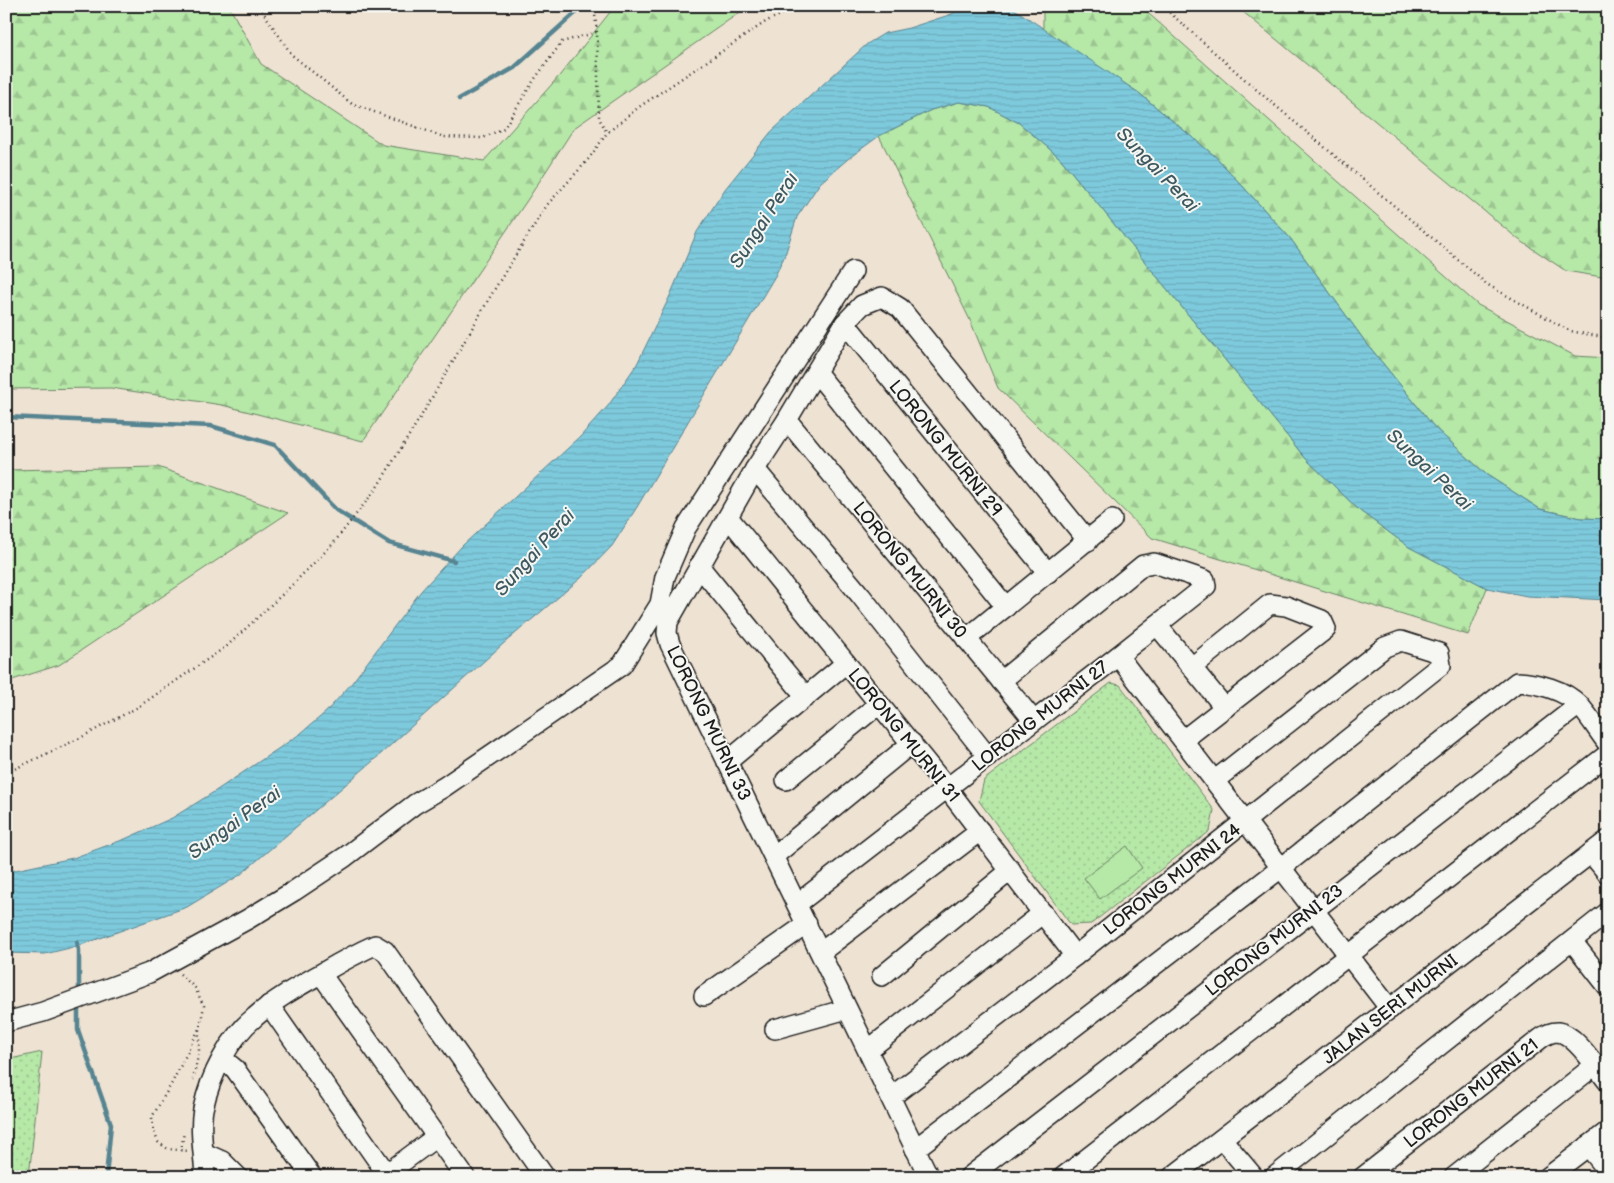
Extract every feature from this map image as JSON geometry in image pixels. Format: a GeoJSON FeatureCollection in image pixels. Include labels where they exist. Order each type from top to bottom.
{"type":"FeatureCollection","features":[{"type":"Feature","properties":{"kind":"street"},"geometry":{"type":"LineString","coordinates":[[6,1022],[65,1004],[149,973],[248,919],[345,857],[415,804],[444,787],[622,665],[660,604],[666,577],[686,528],[853,271]]}},
{"type":"Feature","properties":{"kind":"street","name":"LORONG MURNI 33"},"geometry":{"type":"LineString","coordinates":[[929,1177],[670,644],[666,633],[668,622],[755,469],[787,420],[845,323],[862,305],[882,297],[900,308],[1088,541]]}},
{"type":"Feature","properties":{"kind":"street","name":"LORONG MURNI 29"},"geometry":{"type":"LineString","coordinates":[[845,323],[1048,573]]}},
{"type":"Feature","properties":{"kind":"street"},"geometry":{"type":"LineString","coordinates":[[816,372],[1006,607]]}},
{"type":"Feature","properties":{"kind":"street","name":"LORONG MURNI 30"},"geometry":{"type":"LineString","coordinates":[[787,420],[1034,721]]}},
{"type":"Feature","properties":{"kind":"street"},"geometry":{"type":"LineString","coordinates":[[755,469],[861,596],[988,757]]}},
{"type":"Feature","properties":{"kind":"street","name":"LORONG MURNI 31"},"geometry":{"type":"LineString","coordinates":[[728,517],[912,743],[1075,956]]}},
{"type":"Feature","properties":{"kind":"street"},"geometry":{"type":"LineString","coordinates":[[966,639],[1112,520]]}},
{"type":"Feature","properties":{"kind":"street","name":"LORONG MURNI 27"},"geometry":{"type":"LineString","coordinates":[[797,904],[1118,656],[1206,586],[1205,580],[1154,563],[1143,565],[1001,681]]}},
{"type":"Feature","properties":{"kind":"street"},"geometry":{"type":"LineString","coordinates":[[699,566],[806,696]]}},
{"type":"Feature","properties":{"kind":"street"},"geometry":{"type":"LineString","coordinates":[[1183,740],[1326,629],[1322,620],[1286,606],[1270,604],[1192,667]]}},
{"type":"Feature","properties":{"kind":"street"},"geometry":{"type":"LineString","coordinates":[[1158,624],[1224,708]]}},
{"type":"Feature","properties":{"kind":"street","name":"LORONG MURNI 24"},"geometry":{"type":"LineString","coordinates":[[891,1097],[1075,956],[1441,665],[1439,654],[1402,641],[1385,647],[1214,782]]}},
{"type":"Feature","properties":{"kind":"street"},"geometry":{"type":"LineString","coordinates":[[1118,656],[1390,1009]]}},
{"type":"Feature","properties":{"kind":"street"},"geometry":{"type":"LineString","coordinates":[[727,762],[846,663]]}},
{"type":"Feature","properties":{"kind":"street"},"geometry":{"type":"LineString","coordinates":[[915,1149],[1281,868],[1517,682],[1536,683],[1569,697],[1579,705],[1608,744]]}},
{"type":"Feature","properties":{"kind":"street"},"geometry":{"type":"LineString","coordinates":[[786,780],[879,704]]}},
{"type":"Feature","properties":{"kind":"street","name":"LORONG MURNI 23"},"geometry":{"type":"LineString","coordinates":[[969,1177],[1579,705]]}},
{"type":"Feature","properties":{"kind":"street"},"geometry":{"type":"LineString","coordinates":[[774,856],[912,743]]}},
{"type":"Feature","properties":{"kind":"street"},"geometry":{"type":"LineString","coordinates":[[1063,1177],[1608,754]]}},
{"type":"Feature","properties":{"kind":"street"},"geometry":{"type":"LineString","coordinates":[[821,952],[980,830]]}},
{"type":"Feature","properties":{"kind":"street","name":"JALAN SERI MURNI"},"geometry":{"type":"LineString","coordinates":[[1172,1177],[1608,840]]}},
{"type":"Feature","properties":{"kind":"street"},"geometry":{"type":"LineString","coordinates":[[1591,853],[1608,874]]}},
{"type":"Feature","properties":{"kind":"street"},"geometry":{"type":"LineString","coordinates":[[882,976],[1010,870]]}},
{"type":"Feature","properties":{"kind":"street"},"geometry":{"type":"LineString","coordinates":[[1274,1177],[1608,912]]}},
{"type":"Feature","properties":{"kind":"street"},"geometry":{"type":"LineString","coordinates":[[868,1050],[1043,913]]}},
{"type":"Feature","properties":{"kind":"street"},"geometry":{"type":"LineString","coordinates":[[704,996],[807,924]]}},
{"type":"Feature","properties":{"kind":"street"},"geometry":{"type":"LineString","coordinates":[[1572,941],[1608,987]]}},
{"type":"Feature","properties":{"kind":"street"},"geometry":{"type":"LineString","coordinates":[[204,1177],[201,1124],[203,1108],[211,1084],[223,1059],[238,1035],[253,1018],[269,1005],[363,950],[375,945],[384,951],[545,1177]]}},
{"type":"Feature","properties":{"kind":"street"},"geometry":{"type":"LineString","coordinates":[[321,974],[465,1177]]}},
{"type":"Feature","properties":{"kind":"street"},"geometry":{"type":"LineString","coordinates":[[269,1005],[385,1176],[436,1137]]}},
{"type":"Feature","properties":{"kind":"street"},"geometry":{"type":"LineString","coordinates":[[775,1029],[847,1009]]}},
{"type":"Feature","properties":{"kind":"street","name":"LORONG MURNI 21"},"geometry":{"type":"LineString","coordinates":[[1363,1177],[1548,1034],[1558,1032],[1574,1040],[1594,1066]]}},
{"type":"Feature","properties":{"kind":"street"},"geometry":{"type":"LineString","coordinates":[[223,1059],[235,1069],[312,1177]]}},
{"type":"Feature","properties":{"kind":"street"},"geometry":{"type":"LineString","coordinates":[[1454,1177],[1594,1066],[1608,1082]]}},
{"type":"Feature","properties":{"kind":"street"},"geometry":{"type":"LineString","coordinates":[[1548,1177],[1608,1131]]}},
{"type":"Feature","properties":{"kind":"street"},"geometry":{"type":"LineString","coordinates":[[1222,1138],[1254,1177]]}},
{"type":"Feature","properties":{"kind":"street"},"geometry":{"type":"LineString","coordinates":[[1588,1146],[1608,1171]]}},
{"type":"Feature","properties":{"kind":"street"},"geometry":{"type":"LineString","coordinates":[[204,1153],[222,1161],[238,1177]]}},
{"type":"Feature","properties":{"kind":"path"},"geometry":{"type":"LineString","coordinates":[[259,6],[292,54],[352,104],[444,137],[483,138],[504,128],[534,80],[562,42],[597,32]]}},
{"type":"Feature","properties":{"kind":"path"},"geometry":{"type":"LineString","coordinates":[[6,773],[80,738],[138,707],[227,646],[286,591],[332,545],[376,489],[426,408],[497,284],[547,205],[587,161],[607,133],[639,107],[767,21],[800,6]]}},
{"type":"Feature","properties":{"kind":"path"},"geometry":{"type":"LineString","coordinates":[[1162,6],[1258,91],[1488,285],[1570,330],[1608,338]]}},
{"type":"Feature","properties":{"kind":"path"},"geometry":{"type":"LineString","coordinates":[[594,7],[597,32],[599,118],[607,133]]}},
{"type":"Feature","properties":{"kind":"path"},"geometry":{"type":"LineString","coordinates":[[178,972],[195,988],[204,1006],[200,1027],[172,1083],[152,1117],[153,1129],[158,1142],[168,1149],[204,1153]]}},
{"type":"Feature","properties":{"kind":"green space"},"geometry":{"type":"Polygon","coordinates":[[[6,6],[229,6],[261,64],[383,145],[484,161],[560,75],[615,6],[749,6],[574,128],[528,199],[363,441],[222,405],[111,388],[6,389],[6,6]]]}},
{"type":"Feature","properties":{"kind":"green space"},"geometry":{"type":"Polygon","coordinates":[[[1048,6],[1140,6],[1478,305],[1575,356],[1608,358],[1608,519],[1581,518],[1540,509],[1487,475],[1435,428],[1364,340],[1290,238],[1216,157],[1139,93],[1043,30],[1043,9],[1048,6]]]}},
{"type":"Feature","properties":{"kind":"green space"},"geometry":{"type":"Polygon","coordinates":[[[1236,6],[1608,6],[1608,278],[1566,271],[1518,239],[1236,6]]]}},
{"type":"Feature","properties":{"kind":"green space"},"geometry":{"type":"Polygon","coordinates":[[[959,102],[989,107],[1019,123],[1060,158],[1306,459],[1360,511],[1409,547],[1487,588],[1468,635],[1152,538],[998,388],[970,320],[879,136],[931,110],[959,102]]]}},
{"type":"Feature","properties":{"kind":"green space"},"geometry":{"type":"Polygon","coordinates":[[[158,467],[288,513],[59,665],[6,682],[6,470],[158,467]]]}},
{"type":"Feature","properties":{"kind":"green space"},"geometry":{"type":"Polygon","coordinates":[[[1111,683],[1120,685],[1214,810],[1210,831],[1091,924],[1071,925],[979,801],[984,780],[1111,683]]]}},
{"type":"Feature","properties":{"kind":"green space"},"geometry":{"type":"Polygon","coordinates":[[[1127,846],[1142,868],[1100,899],[1084,878],[1127,846]]]}},
{"type":"Feature","properties":{"kind":"green space"},"geometry":{"type":"Polygon","coordinates":[[[42,1052],[29,1177],[6,1177],[6,1060],[42,1052]]]}},
{"type":"Feature","properties":{"kind":"water","name":"Sungai Perai"},"geometry":{"type":"Polygon","coordinates":[[[963,6],[1010,6],[1139,93],[1216,157],[1290,238],[1364,340],[1435,428],[1487,475],[1540,509],[1581,518],[1608,519],[1608,600],[1527,596],[1487,588],[1409,547],[1360,511],[1306,459],[1060,158],[1019,123],[989,107],[959,102],[931,110],[879,136],[820,183],[797,217],[785,255],[775,276],[637,507],[612,546],[581,578],[240,875],[187,907],[78,946],[45,954],[6,953],[6,872],[73,858],[125,839],[172,818],[300,734],[326,712],[351,684],[421,591],[462,546],[580,437],[608,406],[637,364],[669,298],[697,232],[725,189],[771,132],[867,44],[885,33],[909,28],[952,14],[963,6]]]}},
{"type":"Feature","properties":{"kind":"waterway"},"geometry":{"type":"LineString","coordinates":[[459,99],[514,68],[583,6]]}},
{"type":"Feature","properties":{"kind":"waterway"},"geometry":{"type":"LineString","coordinates":[[6,417],[211,426],[275,445],[336,510],[389,543],[454,561]]}},
{"type":"Feature","properties":{"kind":"waterway"},"geometry":{"type":"LineString","coordinates":[[77,942],[79,950],[79,994]]}},
{"type":"Feature","properties":{"kind":"waterway"},"geometry":{"type":"LineString","coordinates":[[78,1004],[78,1030],[111,1124],[106,1177]]}}]}
